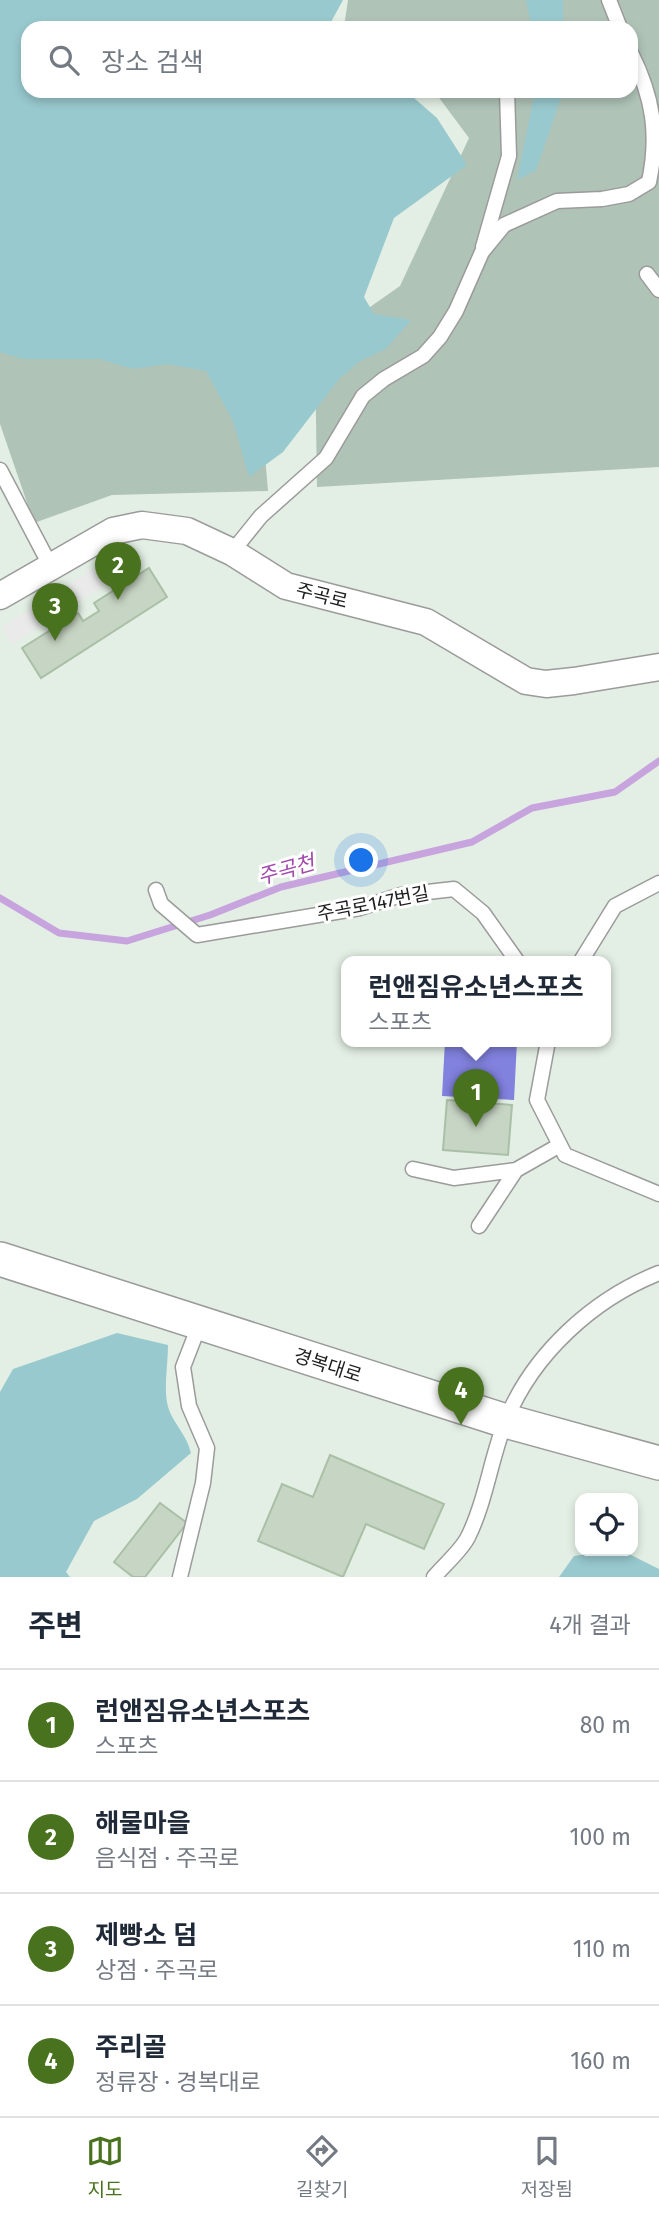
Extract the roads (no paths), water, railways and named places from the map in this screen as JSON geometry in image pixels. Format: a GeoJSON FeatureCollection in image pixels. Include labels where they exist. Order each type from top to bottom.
{"type":"FeatureCollection","features":[{"type":"Feature","properties":{"kind":"street","name":"주곡로"},"geometry":{"type":"LineString","coordinates":[[0,596],[113,531],[127,526],[164,526],[187,531],[232,552],[286,586],[426,622],[526,681],[546,684],[659,667]]}},
{"type":"Feature","properties":{"kind":"street","name":"경복대로"},"geometry":{"type":"LineString","coordinates":[[0,1259],[506,1421],[659,1463]]}},
{"type":"Feature","properties":{"kind":"lane"},"geometry":{"type":"LineString","coordinates":[[609,0],[617,21]]}},
{"type":"Feature","properties":{"kind":"lane"},"geometry":{"type":"LineString","coordinates":[[482,252],[504,225],[557,201],[602,200],[629,194],[649,182],[654,153],[654,112],[638,66]]}},
{"type":"Feature","properties":{"kind":"lane"},"geometry":{"type":"LineString","coordinates":[[232,552],[261,516],[326,458],[363,396],[384,379],[423,356],[440,337],[482,252],[509,156],[507,98]]}},
{"type":"Feature","properties":{"kind":"lane"},"geometry":{"type":"LineString","coordinates":[[647,274],[659,290]]}},
{"type":"Feature","properties":{"kind":"lane"},"geometry":{"type":"LineString","coordinates":[[0,470],[51,568]]}},
{"type":"Feature","properties":{"kind":"lane"},"geometry":{"type":"LineString","coordinates":[[584,956],[615,906],[659,883]]}},
{"type":"Feature","properties":{"kind":"lane","name":"주곡로147번길"},"geometry":{"type":"LineString","coordinates":[[156,890],[161,904],[197,935],[360,908],[401,895],[454,889],[483,913],[513,956]]}},
{"type":"Feature","properties":{"kind":"lane"},"geometry":{"type":"LineString","coordinates":[[547,1047],[537,1100],[565,1155],[659,1194]]}},
{"type":"Feature","properties":{"kind":"lane"},"geometry":{"type":"LineString","coordinates":[[413,1169],[454,1178],[516,1170],[560,1145]]}},
{"type":"Feature","properties":{"kind":"lane"},"geometry":{"type":"LineString","coordinates":[[479,1226],[516,1170]]}},
{"type":"Feature","properties":{"kind":"lane"},"geometry":{"type":"LineString","coordinates":[[434,1577],[468,1538],[506,1421],[524,1381],[563,1337],[603,1301],[659,1272]]}},
{"type":"Feature","properties":{"kind":"lane"},"geometry":{"type":"LineString","coordinates":[[180,1577],[203,1483],[207,1448],[189,1406],[183,1367],[200,1323]]}},
{"type":"Feature","properties":{"kind":"waterway","name":"주곡천"},"geometry":{"type":"LineString","coordinates":[[0,898],[59,933],[127,941],[210,915],[281,887],[472,842],[532,808],[615,792],[659,761]]}},
{"type":"Feature","properties":{"kind":"place","name":"해물마을"},"geometry":{"type":"Point","coordinates":[118,600]}},
{"type":"Feature","properties":{"kind":"place","name":"제빵소 덤"},"geometry":{"type":"Point","coordinates":[55,641]}},
{"type":"Feature","properties":{"kind":"place","name":"런앤짐유소년스포츠"},"geometry":{"type":"Point","coordinates":[476,1127]}},
{"type":"Feature","properties":{"kind":"place","name":"주리골"},"geometry":{"type":"Point","coordinates":[461,1425]}}]}
